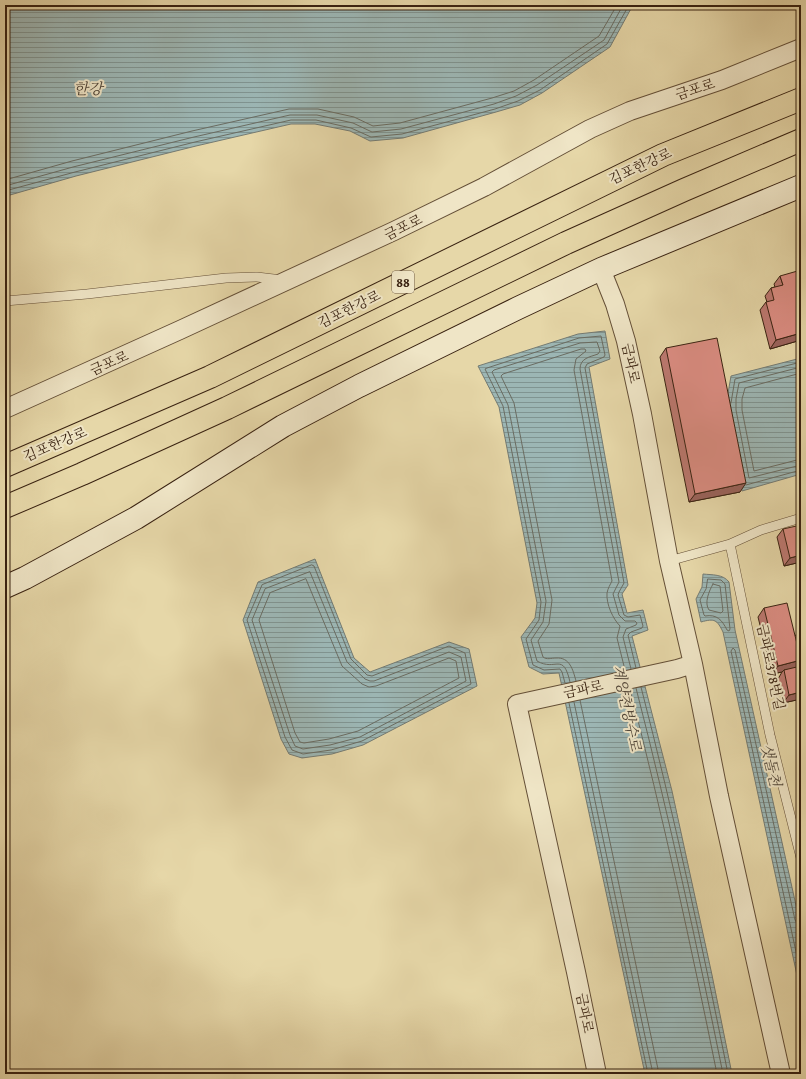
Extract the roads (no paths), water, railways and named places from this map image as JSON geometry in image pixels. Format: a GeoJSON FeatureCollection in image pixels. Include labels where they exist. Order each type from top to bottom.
{"type":"FeatureCollection","features":[{"type":"Feature","properties":{"kind":"highway","name":"김포한강로"},"geometry":{"type":"LineString","coordinates":[[5,466],[210,376],[663,154],[801,99]]}},
{"type":"Feature","properties":{"kind":"highway","name":"88"},"geometry":{"type":"LineString","coordinates":[[5,507],[82,474],[227,408],[566,243],[801,140]]}},
{"type":"Feature","properties":{"kind":"main road"},"geometry":{"type":"LineString","coordinates":[[5,587],[25,578],[136,518],[283,426],[359,386],[601,269],[801,186]]}},
{"type":"Feature","properties":{"kind":"street","name":"금포로"},"geometry":{"type":"LineString","coordinates":[[5,409],[290,280],[484,187],[590,129],[637,108],[722,80],[801,48]]}},
{"type":"Feature","properties":{"kind":"street","name":"금파로"},"geometry":{"type":"LineString","coordinates":[[597,1074],[517,704],[685,667],[669,560],[642,414],[626,341],[615,304],[601,269]]}},
{"type":"Feature","properties":{"kind":"street"},"geometry":{"type":"LineString","coordinates":[[685,667],[719,796],[781,1074]]}},
{"type":"Feature","properties":{"kind":"lane"},"geometry":{"type":"LineString","coordinates":[[5,302],[226,278],[257,277],[290,280]]}},
{"type":"Feature","properties":{"kind":"lane"},"geometry":{"type":"LineString","coordinates":[[669,560],[730,544],[761,530],[801,518]]}},
{"type":"Feature","properties":{"kind":"lane","name":"금파로378번길"},"geometry":{"type":"LineString","coordinates":[[730,544],[770,735],[801,858]]}},
{"type":"Feature","properties":{"kind":"water","name":"한강"},"geometry":{"type":"Polygon","coordinates":[[[5,5],[633,5],[610,47],[542,93],[520,105],[403,138],[370,141],[350,131],[315,124],[291,124],[196,146],[76,176],[10,195],[5,195],[5,5]]]}},
{"type":"Feature","properties":{"kind":"water","name":"계양천방수로"},"geometry":{"type":"Polygon","coordinates":[[[605,331],[610,359],[589,367],[628,585],[622,594],[627,613],[643,610],[648,630],[632,636],[672,791],[732,1074],[645,1074],[559,673],[543,674],[529,667],[521,637],[535,618],[537,603],[499,407],[478,366],[578,334],[605,331]]]}},
{"type":"Feature","properties":{"kind":"water"},"geometry":{"type":"Polygon","coordinates":[[[801,358],[801,474],[742,491],[727,411],[727,399],[731,376],[801,358]]]}},
{"type":"Feature","properties":{"kind":"water"},"geometry":{"type":"Polygon","coordinates":[[[315,559],[354,658],[370,672],[449,642],[469,649],[477,686],[363,745],[332,754],[302,758],[289,754],[281,739],[243,620],[258,582],[315,559]]]}},
{"type":"Feature","properties":{"kind":"water"},"geometry":{"type":"Polygon","coordinates":[[[703,574],[721,576],[729,582],[735,630],[801,928],[801,994],[723,632],[719,625],[713,620],[701,622],[696,599],[702,587],[703,574]]]}},
{"type":"Feature","properties":{"kind":"water label","name":"샛돌천"},"geometry":{"type":"Point","coordinates":[771,765]}}]}
